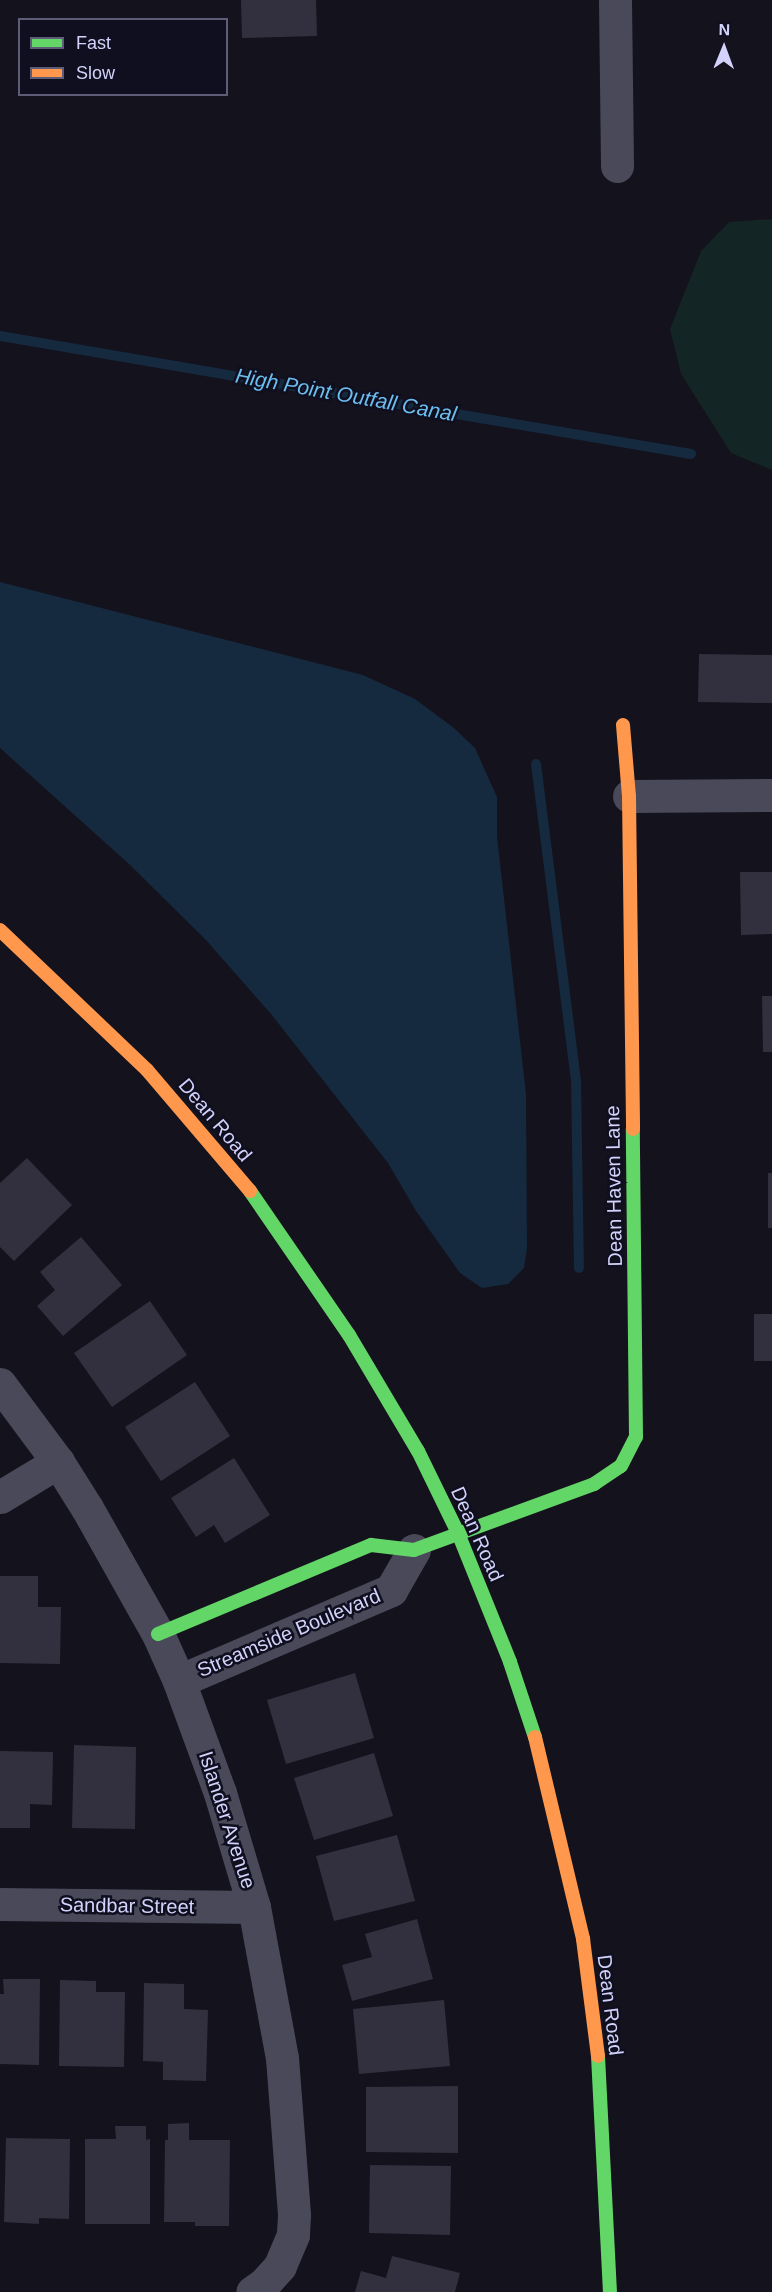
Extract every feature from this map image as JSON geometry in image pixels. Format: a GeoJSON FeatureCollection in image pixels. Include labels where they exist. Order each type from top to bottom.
{"type":"FeatureCollection","features":[{"type":"Feature","properties":{"kind":"street"},"geometry":{"type":"LineString","coordinates":[[615,0],[617,166]]}},
{"type":"Feature","properties":{"kind":"street","name":"Dean Haven Lane"},"geometry":{"type":"LineString","coordinates":[[458,1533],[594,1484],[621,1466],[636,1437],[629,796],[622,725]]}},
{"type":"Feature","properties":{"kind":"street"},"geometry":{"type":"LineString","coordinates":[[629,796],[772,795]]}},
{"type":"Feature","properties":{"kind":"street","name":"Dean Road"},"geometry":{"type":"LineString","coordinates":[[0,930],[147,1070],[252,1194],[349,1335],[418,1450],[458,1533],[510,1662],[534,1732],[571,1882],[582,1939],[601,2084],[610,2292]]}},
{"type":"Feature","properties":{"kind":"street","name":"Islander Avenue"},"geometry":{"type":"LineString","coordinates":[[0,1383],[58,1462],[114,1554],[158,1634],[179,1681],[220,1793],[254,1907],[282,2058],[294,2216],[293,2235],[280,2266],[264,2284],[252,2292]]}},
{"type":"Feature","properties":{"kind":"street"},"geometry":{"type":"LineString","coordinates":[[0,1497],[58,1462]]}},
{"type":"Feature","properties":{"kind":"street"},"geometry":{"type":"LineString","coordinates":[[158,1634],[371,1545],[414,1550],[458,1533]]}},
{"type":"Feature","properties":{"kind":"street","name":"Streamside Boulevard"},"geometry":{"type":"LineString","coordinates":[[179,1681],[390,1590],[414,1550]]}},
{"type":"Feature","properties":{"kind":"street","name":"Sandbar Street"},"geometry":{"type":"LineString","coordinates":[[0,1904],[254,1907]]}},
{"type":"Feature","properties":{"kind":"shaded area"},"geometry":{"type":"Polygon","coordinates":[[[772,219],[772,470],[731,453],[681,374],[670,329],[701,251],[729,222],[772,219]]]}},
{"type":"Feature","properties":{"kind":"water"},"geometry":{"type":"Polygon","coordinates":[[[0,582],[363,675],[415,699],[454,728],[475,748],[497,797],[497,836],[526,1094],[527,1248],[524,1268],[508,1284],[482,1288],[460,1273],[416,1211],[388,1163],[271,1014],[206,940],[129,864],[0,748],[0,582]]]}},
{"type":"Feature","properties":{"kind":"building"},"geometry":{"type":"Polygon","coordinates":[[[241,0],[316,0],[317,36],[242,38],[241,0]]]}},
{"type":"Feature","properties":{"kind":"building"},"geometry":{"type":"Polygon","coordinates":[[[699,654],[772,655],[772,703],[698,702],[699,654]]]}},
{"type":"Feature","properties":{"kind":"building"},"geometry":{"type":"Polygon","coordinates":[[[740,872],[772,872],[772,934],[741,935],[740,872]]]}},
{"type":"Feature","properties":{"kind":"building"},"geometry":{"type":"Polygon","coordinates":[[[762,996],[772,996],[772,1052],[763,1052],[762,996]]]}},
{"type":"Feature","properties":{"kind":"building"},"geometry":{"type":"Polygon","coordinates":[[[27,1158],[72,1205],[14,1261],[0,1247],[0,1183],[27,1158]]]}},
{"type":"Feature","properties":{"kind":"building"},"geometry":{"type":"Polygon","coordinates":[[[768,1173],[772,1173],[772,1228],[768,1228],[768,1173]]]}},
{"type":"Feature","properties":{"kind":"building"},"geometry":{"type":"Polygon","coordinates":[[[81,1237],[122,1285],[63,1336],[37,1306],[55,1290],[40,1272],[81,1237]]]}},
{"type":"Feature","properties":{"kind":"building"},"geometry":{"type":"Polygon","coordinates":[[[150,1301],[187,1355],[112,1407],[74,1353],[150,1301]]]}},
{"type":"Feature","properties":{"kind":"building"},"geometry":{"type":"Polygon","coordinates":[[[754,1314],[772,1314],[772,1361],[754,1361],[754,1314]]]}},
{"type":"Feature","properties":{"kind":"building"},"geometry":{"type":"Polygon","coordinates":[[[195,1382],[230,1436],[161,1481],[125,1427],[195,1382]]]}},
{"type":"Feature","properties":{"kind":"building"},"geometry":{"type":"Polygon","coordinates":[[[234,1458],[270,1515],[225,1543],[214,1525],[196,1537],[171,1498],[234,1458]]]}},
{"type":"Feature","properties":{"kind":"building"},"geometry":{"type":"Polygon","coordinates":[[[0,1576],[38,1576],[38,1607],[61,1607],[60,1664],[0,1663],[0,1576]]]}},
{"type":"Feature","properties":{"kind":"building"},"geometry":{"type":"Polygon","coordinates":[[[355,1673],[374,1738],[286,1764],[267,1700],[355,1673]]]}},
{"type":"Feature","properties":{"kind":"building"},"geometry":{"type":"Polygon","coordinates":[[[74,1745],[136,1747],[135,1829],[72,1828],[74,1745]]]}},
{"type":"Feature","properties":{"kind":"building"},"geometry":{"type":"Polygon","coordinates":[[[0,1751],[53,1752],[52,1805],[30,1804],[30,1828],[0,1828],[0,1751]]]}},
{"type":"Feature","properties":{"kind":"building"},"geometry":{"type":"Polygon","coordinates":[[[374,1753],[393,1816],[314,1840],[294,1778],[374,1753]]]}},
{"type":"Feature","properties":{"kind":"building"},"geometry":{"type":"Polygon","coordinates":[[[397,1835],[415,1901],[334,1921],[316,1856],[397,1835]]]}},
{"type":"Feature","properties":{"kind":"building"},"geometry":{"type":"Polygon","coordinates":[[[417,1919],[433,1979],[352,2001],[342,1965],[372,1957],[365,1934],[417,1919]]]}},
{"type":"Feature","properties":{"kind":"building"},"geometry":{"type":"Polygon","coordinates":[[[3,1979],[40,1979],[39,2065],[0,2064],[0,1994],[4,1994],[3,1979]]]}},
{"type":"Feature","properties":{"kind":"building"},"geometry":{"type":"Polygon","coordinates":[[[60,1980],[96,1981],[96,1992],[125,1992],[124,2067],[59,2066],[60,1980]]]}},
{"type":"Feature","properties":{"kind":"building"},"geometry":{"type":"Polygon","coordinates":[[[144,1983],[184,1984],[184,2009],[208,2010],[206,2081],[163,2080],[163,2062],[143,2061],[144,1983]]]}},
{"type":"Feature","properties":{"kind":"building"},"geometry":{"type":"Polygon","coordinates":[[[444,2000],[450,2066],[359,2074],[353,2009],[444,2000]]]}},
{"type":"Feature","properties":{"kind":"building"},"geometry":{"type":"Polygon","coordinates":[[[458,2086],[458,2153],[366,2152],[366,2087],[458,2086]]]}},
{"type":"Feature","properties":{"kind":"building"},"geometry":{"type":"Polygon","coordinates":[[[189,2123],[189,2140],[230,2140],[229,2226],[195,2226],[195,2222],[164,2222],[165,2140],[168,2140],[168,2124],[189,2123]]]}},
{"type":"Feature","properties":{"kind":"building"},"geometry":{"type":"Polygon","coordinates":[[[115,2126],[146,2126],[146,2140],[150,2139],[150,2224],[85,2224],[85,2139],[116,2139],[115,2126]]]}},
{"type":"Feature","properties":{"kind":"building"},"geometry":{"type":"Polygon","coordinates":[[[6,2138],[70,2139],[69,2219],[39,2218],[39,2224],[4,2222],[6,2138]]]}},
{"type":"Feature","properties":{"kind":"building"},"geometry":{"type":"Polygon","coordinates":[[[370,2165],[451,2166],[450,2235],[369,2233],[370,2165]]]}},
{"type":"Feature","properties":{"kind":"building"},"geometry":{"type":"Polygon","coordinates":[[[392,2256],[460,2273],[455,2292],[355,2292],[361,2271],[386,2278],[392,2256]]]}},
{"type":"Feature","properties":{"kind":"waterway","name":"High Point Outfall Canal"},"geometry":{"type":"LineString","coordinates":[[0,336],[691,454]]}},
{"type":"Feature","properties":{"kind":"waterway"},"geometry":{"type":"LineString","coordinates":[[536,764],[576,1081],[579,1268]]}},
{"type":"Feature","properties":{"kind":"traffic: fast"},"geometry":{"type":"LineString","coordinates":[[158,1634],[371,1545],[414,1550],[594,1484],[621,1466],[636,1437],[633,1129]]}},
{"type":"Feature","properties":{"kind":"traffic: fast"},"geometry":{"type":"LineString","coordinates":[[250,1191],[349,1335],[418,1451],[458,1533],[510,1662],[535,1737]]}},
{"type":"Feature","properties":{"kind":"traffic: fast"},"geometry":{"type":"LineString","coordinates":[[598,2056],[610,2292]]}},
{"type":"Feature","properties":{"kind":"traffic: slow"},"geometry":{"type":"LineString","coordinates":[[623,725],[629,796],[633,1129]]}},
{"type":"Feature","properties":{"kind":"traffic: slow"},"geometry":{"type":"LineString","coordinates":[[0,930],[147,1070],[250,1191]]}},
{"type":"Feature","properties":{"kind":"traffic: slow"},"geometry":{"type":"LineString","coordinates":[[535,1737],[583,1939],[598,2056]]}}]}
